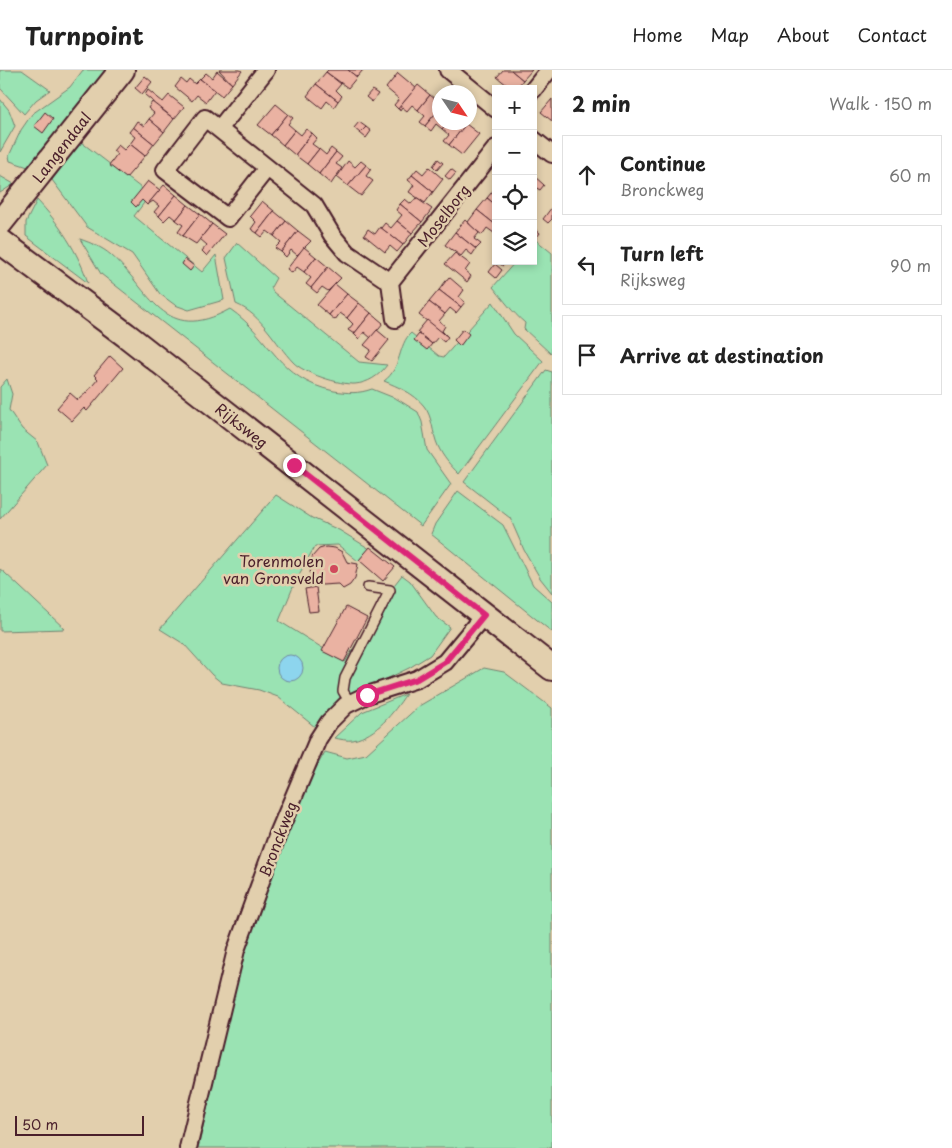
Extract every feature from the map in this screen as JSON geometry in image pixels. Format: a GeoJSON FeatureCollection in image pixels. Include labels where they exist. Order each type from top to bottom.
{"type":"FeatureCollection","features":[{"type":"Feature","properties":{"kind":"main road","name":"Langendaal"},"geometry":{"type":"LineString","coordinates":[[0,223],[122,70]]}},
{"type":"Feature","properties":{"kind":"main road","name":"Rijksweg"},"geometry":{"type":"LineString","coordinates":[[0,241],[126,335],[552,668]]}},
{"type":"Feature","properties":{"kind":"street"},"geometry":{"type":"LineString","coordinates":[[220,128],[266,70]]}},
{"type":"Feature","properties":{"kind":"street"},"geometry":{"type":"LineString","coordinates":[[448,70],[492,106]]}},
{"type":"Feature","properties":{"kind":"street"},"geometry":{"type":"LineString","coordinates":[[537,85],[549,70]]}},
{"type":"Feature","properties":{"kind":"street"},"geometry":{"type":"LineString","coordinates":[[267,168],[228,218],[165,170],[205,118],[220,128],[314,205],[332,235],[348,253],[390,282],[395,319]]}},
{"type":"Feature","properties":{"kind":"street"},"geometry":{"type":"LineString","coordinates":[[537,142],[552,154]]}},
{"type":"Feature","properties":{"kind":"street","name":"Moselborg"},"geometry":{"type":"LineString","coordinates":[[390,282],[492,153]]}},
{"type":"Feature","properties":{"kind":"street","name":"Bronckweg"},"geometry":{"type":"LineString","coordinates":[[188,1148],[230,973],[252,905],[285,817],[318,739],[333,718],[350,703],[367,695],[417,679],[445,662],[484,615]]}},
{"type":"Feature","properties":{"kind":"lane"},"geometry":{"type":"LineString","coordinates":[[350,703],[343,691],[345,678],[390,590],[368,587]]}},
{"type":"Feature","properties":{"kind":"green space"},"geometry":{"type":"Polygon","coordinates":[[[0,70],[22,70],[50,90],[36,100],[24,114],[0,88],[0,70]]]}},
{"type":"Feature","properties":{"kind":"green space"},"geometry":{"type":"Polygon","coordinates":[[[83,70],[109,70],[28,167],[10,161],[9,156],[21,130],[32,114],[70,87],[83,70]]]}},
{"type":"Feature","properties":{"kind":"green space"},"geometry":{"type":"Polygon","coordinates":[[[0,99],[9,110],[15,126],[0,152],[0,99]]]}},
{"type":"Feature","properties":{"kind":"green space"},"geometry":{"type":"Polygon","coordinates":[[[81,142],[145,191],[144,203],[134,216],[202,272],[216,255],[224,300],[189,310],[175,305],[160,294],[132,254],[87,227],[52,180],[81,142]]]}},
{"type":"Feature","properties":{"kind":"green space"},"geometry":{"type":"Polygon","coordinates":[[[0,176],[14,184],[0,193],[0,176]]]}},
{"type":"Feature","properties":{"kind":"green space"},"geometry":{"type":"Polygon","coordinates":[[[37,200],[67,238],[79,260],[88,283],[26,236],[26,222],[37,200]]]}},
{"type":"Feature","properties":{"kind":"green space"},"geometry":{"type":"Polygon","coordinates":[[[80,239],[100,247],[111,255],[160,309],[173,317],[189,321],[207,319],[230,309],[256,332],[287,367],[300,377],[315,385],[334,391],[353,393],[372,389],[397,399],[418,412],[422,422],[427,450],[451,484],[421,526],[101,274],[80,239]]]}},
{"type":"Feature","properties":{"kind":"green space"},"geometry":{"type":"Polygon","coordinates":[[[537,241],[552,253],[552,351],[550,353],[524,329],[525,323],[493,287],[512,265],[537,265],[537,241]]]}},
{"type":"Feature","properties":{"kind":"green space"},"geometry":{"type":"Polygon","coordinates":[[[237,243],[276,278],[271,287],[273,292],[359,362],[387,365],[384,369],[377,376],[369,380],[348,384],[313,374],[293,362],[261,322],[236,304],[226,258],[237,243]]]}},
{"type":"Feature","properties":{"kind":"green space"},"geometry":{"type":"Polygon","coordinates":[[[493,302],[514,334],[543,361],[459,474],[440,450],[427,410],[420,401],[411,394],[384,381],[394,370],[404,343],[411,333],[439,356],[444,357],[493,302]]]}},
{"type":"Feature","properties":{"kind":"green space"},"geometry":{"type":"Polygon","coordinates":[[[546,370],[552,372],[552,593],[540,578],[524,550],[510,518],[464,482],[546,370]]]}},
{"type":"Feature","properties":{"kind":"green space"},"geometry":{"type":"Polygon","coordinates":[[[7,379],[12,394],[9,410],[22,429],[38,442],[47,465],[0,519],[0,387],[7,379]]]}},
{"type":"Feature","properties":{"kind":"green space"},"geometry":{"type":"Polygon","coordinates":[[[458,491],[503,525],[533,585],[552,602],[552,632],[431,534],[435,524],[458,491]]]}},
{"type":"Feature","properties":{"kind":"green space"},"geometry":{"type":"Polygon","coordinates":[[[276,495],[312,518],[339,530],[370,549],[358,561],[338,545],[315,546],[296,580],[279,621],[345,662],[384,598],[402,575],[410,581],[436,617],[450,627],[430,655],[409,668],[337,703],[315,727],[278,697],[259,690],[222,683],[212,675],[184,644],[160,629],[276,495]]]}},
{"type":"Feature","properties":{"kind":"green space"},"geometry":{"type":"Polygon","coordinates":[[[0,569],[5,573],[65,629],[0,631],[0,569]]]}},
{"type":"Feature","properties":{"kind":"green space"},"geometry":{"type":"Polygon","coordinates":[[[484,668],[504,672],[552,708],[552,1148],[198,1148],[234,996],[262,894],[300,797],[325,752],[347,758],[366,754],[419,706],[484,668]]]}},
{"type":"Feature","properties":{"kind":"green space"},"geometry":{"type":"Polygon","coordinates":[[[406,694],[390,716],[370,733],[353,740],[334,738],[362,712],[406,694]]]}},
{"type":"Feature","properties":{"kind":"water"},"geometry":{"type":"Polygon","coordinates":[[[290,655],[299,659],[303,668],[299,677],[290,681],[281,677],[277,668],[281,659],[290,655]]]}},
{"type":"Feature","properties":{"kind":"building"},"geometry":{"type":"Polygon","coordinates":[[[219,70],[240,70],[242,71],[232,84],[219,70]]]}},
{"type":"Feature","properties":{"kind":"building"},"geometry":{"type":"Polygon","coordinates":[[[328,70],[348,70],[357,77],[348,88],[326,72],[328,70]]]}},
{"type":"Feature","properties":{"kind":"building"},"geometry":{"type":"Polygon","coordinates":[[[348,70],[363,70],[357,77],[348,70]]]}},
{"type":"Feature","properties":{"kind":"building"},"geometry":{"type":"Polygon","coordinates":[[[503,70],[511,70],[523,80],[519,85],[507,85],[497,77],[503,70]]]}},
{"type":"Feature","properties":{"kind":"building"},"geometry":{"type":"Polygon","coordinates":[[[511,70],[532,70],[523,80],[511,70]]]}},
{"type":"Feature","properties":{"kind":"building"},"geometry":{"type":"Polygon","coordinates":[[[217,71],[232,84],[222,96],[200,79],[206,73],[212,78],[217,71]]]}},
{"type":"Feature","properties":{"kind":"building"},"geometry":{"type":"Polygon","coordinates":[[[326,72],[341,84],[336,90],[342,96],[338,101],[316,84],[326,72]]]}},
{"type":"Feature","properties":{"kind":"building"},"geometry":{"type":"Polygon","coordinates":[[[398,73],[416,88],[398,109],[394,105],[399,99],[386,88],[398,73]]]}},
{"type":"Feature","properties":{"kind":"building"},"geometry":{"type":"Polygon","coordinates":[[[145,76],[152,82],[142,94],[135,88],[145,76]]]}},
{"type":"Feature","properties":{"kind":"building"},"geometry":{"type":"Polygon","coordinates":[[[181,79],[186,83],[189,79],[195,84],[200,79],[215,90],[206,102],[197,95],[192,101],[175,87],[181,79]]]}},
{"type":"Feature","properties":{"kind":"building"},"geometry":{"type":"Polygon","coordinates":[[[316,84],[338,101],[334,107],[327,101],[322,108],[307,96],[316,84]]]}},
{"type":"Feature","properties":{"kind":"building"},"geometry":{"type":"Polygon","coordinates":[[[418,85],[430,95],[418,110],[412,105],[407,111],[402,107],[400,110],[398,109],[418,85]]]}},
{"type":"Feature","properties":{"kind":"building"},"geometry":{"type":"Polygon","coordinates":[[[148,90],[163,102],[169,95],[184,107],[174,119],[145,95],[148,90]]]}},
{"type":"Feature","properties":{"kind":"building"},"geometry":{"type":"Polygon","coordinates":[[[372,90],[378,94],[372,102],[366,97],[372,90]]]}},
{"type":"Feature","properties":{"kind":"building"},"geometry":{"type":"Polygon","coordinates":[[[430,95],[432,97],[432,118],[425,126],[420,122],[425,116],[418,110],[430,95]]]}},
{"type":"Feature","properties":{"kind":"building"},"geometry":{"type":"Polygon","coordinates":[[[552,99],[552,121],[541,112],[552,99]]]}},
{"type":"Feature","properties":{"kind":"building"},"geometry":{"type":"Polygon","coordinates":[[[152,102],[174,119],[164,132],[149,119],[154,113],[148,108],[152,102]]]}},
{"type":"Feature","properties":{"kind":"building"},"geometry":{"type":"Polygon","coordinates":[[[276,104],[288,114],[271,135],[258,125],[276,104]]]}},
{"type":"Feature","properties":{"kind":"building"},"geometry":{"type":"Polygon","coordinates":[[[45,112],[53,119],[43,133],[34,126],[45,112]]]}},
{"type":"Feature","properties":{"kind":"building"},"geometry":{"type":"Polygon","coordinates":[[[288,114],[293,118],[288,124],[295,130],[283,145],[271,135],[288,114]]]}},
{"type":"Feature","properties":{"kind":"building"},"geometry":{"type":"Polygon","coordinates":[[[432,118],[431,131],[425,126],[432,118]]]}},
{"type":"Feature","properties":{"kind":"building"},"geometry":{"type":"Polygon","coordinates":[[[149,119],[164,132],[154,144],[133,127],[137,121],[144,126],[149,119]]]}},
{"type":"Feature","properties":{"kind":"building"},"geometry":{"type":"Polygon","coordinates":[[[359,122],[366,127],[360,133],[354,128],[359,122]]]}},
{"type":"Feature","properties":{"kind":"building"},"geometry":{"type":"Polygon","coordinates":[[[133,127],[154,144],[145,156],[130,144],[135,137],[129,132],[133,127]]]}},
{"type":"Feature","properties":{"kind":"building"},"geometry":{"type":"Polygon","coordinates":[[[366,127],[371,131],[366,138],[360,133],[366,127]]]}},
{"type":"Feature","properties":{"kind":"building"},"geometry":{"type":"Polygon","coordinates":[[[306,129],[312,133],[295,155],[283,145],[295,130],[301,135],[306,129]]]}},
{"type":"Feature","properties":{"kind":"building"},"geometry":{"type":"Polygon","coordinates":[[[443,130],[461,130],[449,145],[444,141],[449,135],[443,130]]]}},
{"type":"Feature","properties":{"kind":"building"},"geometry":{"type":"Polygon","coordinates":[[[461,130],[474,130],[479,134],[462,155],[449,145],[461,130]]]}},
{"type":"Feature","properties":{"kind":"building"},"geometry":{"type":"Polygon","coordinates":[[[312,133],[317,138],[312,144],[319,149],[307,164],[295,155],[312,133]]]}},
{"type":"Feature","properties":{"kind":"building"},"geometry":{"type":"Polygon","coordinates":[[[130,144],[145,156],[126,178],[109,165],[117,154],[113,151],[118,145],[124,150],[130,144]]]}},
{"type":"Feature","properties":{"kind":"building"},"geometry":{"type":"Polygon","coordinates":[[[331,148],[336,152],[319,174],[307,164],[319,149],[326,155],[331,148]]]}},
{"type":"Feature","properties":{"kind":"building"},"geometry":{"type":"Polygon","coordinates":[[[336,152],[342,157],[336,164],[342,168],[331,184],[319,174],[336,152]]]}},
{"type":"Feature","properties":{"kind":"building"},"geometry":{"type":"Polygon","coordinates":[[[438,159],[443,163],[437,170],[433,166],[438,159]]]}},
{"type":"Feature","properties":{"kind":"building"},"geometry":{"type":"Polygon","coordinates":[[[348,161],[355,167],[361,161],[366,165],[348,186],[337,177],[348,161]]]}},
{"type":"Feature","properties":{"kind":"building"},"geometry":{"type":"Polygon","coordinates":[[[366,165],[371,169],[366,176],[373,181],[361,196],[348,186],[366,165]]]}},
{"type":"Feature","properties":{"kind":"building"},"geometry":{"type":"Polygon","coordinates":[[[429,167],[443,179],[433,192],[412,175],[417,169],[423,174],[429,167]]]}},
{"type":"Feature","properties":{"kind":"building"},"geometry":{"type":"Polygon","coordinates":[[[451,169],[456,173],[450,180],[445,176],[451,169]]]}},
{"type":"Feature","properties":{"kind":"building"},"geometry":{"type":"Polygon","coordinates":[[[412,175],[433,192],[425,203],[409,192],[414,185],[408,180],[412,175]]]}},
{"type":"Feature","properties":{"kind":"building"},"geometry":{"type":"Polygon","coordinates":[[[537,179],[544,185],[540,190],[537,188],[537,179]]]}},
{"type":"Feature","properties":{"kind":"building"},"geometry":{"type":"Polygon","coordinates":[[[148,181],[160,190],[147,205],[142,200],[136,207],[131,202],[148,181]]]}},
{"type":"Feature","properties":{"kind":"building"},"geometry":{"type":"Polygon","coordinates":[[[164,185],[176,195],[159,216],[154,212],[159,206],[153,201],[147,205],[164,185]]]}},
{"type":"Feature","properties":{"kind":"building"},"geometry":{"type":"Polygon","coordinates":[[[492,192],[492,202],[487,198],[492,192]]]}},
{"type":"Feature","properties":{"kind":"building"},"geometry":{"type":"Polygon","coordinates":[[[176,195],[188,205],[176,220],[170,215],[164,221],[159,216],[176,195]]]}},
{"type":"Feature","properties":{"kind":"building"},"geometry":{"type":"Polygon","coordinates":[[[416,198],[432,209],[422,222],[400,204],[405,199],[411,204],[416,198]]]}},
{"type":"Feature","properties":{"kind":"building"},"geometry":{"type":"Polygon","coordinates":[[[487,198],[492,202],[492,222],[477,210],[487,198]]]}},
{"type":"Feature","properties":{"kind":"building"},"geometry":{"type":"Polygon","coordinates":[[[262,201],[274,211],[257,233],[251,229],[256,222],[250,216],[262,201]]]}},
{"type":"Feature","properties":{"kind":"building"},"geometry":{"type":"Polygon","coordinates":[[[400,204],[422,222],[412,233],[397,221],[402,215],[396,210],[400,204]]]}},
{"type":"Feature","properties":{"kind":"building"},"geometry":{"type":"Polygon","coordinates":[[[188,205],[200,214],[183,236],[178,232],[183,225],[176,220],[188,205]]]}},
{"type":"Feature","properties":{"kind":"building"},"geometry":{"type":"Polygon","coordinates":[[[552,207],[552,219],[548,223],[543,219],[552,207]]]}},
{"type":"Feature","properties":{"kind":"building"},"geometry":{"type":"Polygon","coordinates":[[[477,210],[492,222],[492,232],[487,228],[482,235],[468,222],[477,210]]]}},
{"type":"Feature","properties":{"kind":"building"},"geometry":{"type":"Polygon","coordinates":[[[274,211],[286,221],[274,236],[267,231],[262,237],[257,233],[274,211]]]}},
{"type":"Feature","properties":{"kind":"building"},"geometry":{"type":"Polygon","coordinates":[[[200,214],[212,224],[196,244],[183,236],[200,214]]]}},
{"type":"Feature","properties":{"kind":"building"},"geometry":{"type":"Polygon","coordinates":[[[465,220],[479,233],[474,239],[481,244],[476,249],[455,232],[465,220]]]}},
{"type":"Feature","properties":{"kind":"building"},"geometry":{"type":"Polygon","coordinates":[[[286,221],[298,231],[281,252],[275,248],[281,242],[274,236],[286,221]]]}},
{"type":"Feature","properties":{"kind":"building"},"geometry":{"type":"Polygon","coordinates":[[[397,221],[412,233],[403,245],[381,228],[385,223],[391,228],[397,221]]]}},
{"type":"Feature","properties":{"kind":"building"},"geometry":{"type":"Polygon","coordinates":[[[212,224],[225,234],[207,256],[202,251],[207,245],[200,239],[212,224]]]}},
{"type":"Feature","properties":{"kind":"building"},"geometry":{"type":"Polygon","coordinates":[[[380,227],[403,245],[397,252],[390,246],[385,252],[364,235],[368,229],[375,234],[380,227]]]}},
{"type":"Feature","properties":{"kind":"building"},"geometry":{"type":"Polygon","coordinates":[[[298,231],[311,241],[297,255],[291,250],[286,257],[281,252],[298,231]]]}},
{"type":"Feature","properties":{"kind":"building"},"geometry":{"type":"Polygon","coordinates":[[[455,232],[476,249],[472,255],[466,250],[461,256],[445,245],[455,232]]]}},
{"type":"Feature","properties":{"kind":"building"},"geometry":{"type":"Polygon","coordinates":[[[304,247],[316,257],[304,272],[297,267],[292,273],[287,269],[304,247]]]}},
{"type":"Feature","properties":{"kind":"building"},"geometry":{"type":"Polygon","coordinates":[[[455,253],[470,264],[465,271],[471,276],[467,282],[445,264],[455,253]]]}},
{"type":"Feature","properties":{"kind":"building"},"geometry":{"type":"Polygon","coordinates":[[[316,257],[328,267],[311,288],[306,284],[311,278],[304,272],[316,257]]]}},
{"type":"Feature","properties":{"kind":"building"},"geometry":{"type":"Polygon","coordinates":[[[185,259],[194,266],[190,271],[182,264],[185,259]]]}},
{"type":"Feature","properties":{"kind":"building"},"geometry":{"type":"Polygon","coordinates":[[[494,265],[502,270],[496,278],[489,272],[494,265]]]}},
{"type":"Feature","properties":{"kind":"building"},"geometry":{"type":"Polygon","coordinates":[[[328,267],[341,278],[328,291],[322,287],[317,293],[311,288],[328,267]]]}},
{"type":"Feature","properties":{"kind":"building"},"geometry":{"type":"Polygon","coordinates":[[[449,277],[464,290],[459,297],[465,302],[461,307],[439,290],[449,277]]]}},
{"type":"Feature","properties":{"kind":"building"},"geometry":{"type":"Polygon","coordinates":[[[335,284],[347,294],[329,315],[317,305],[335,284]]]}},
{"type":"Feature","properties":{"kind":"building"},"geometry":{"type":"Polygon","coordinates":[[[439,290],[461,307],[456,313],[450,308],[445,314],[429,302],[439,290]]]}},
{"type":"Feature","properties":{"kind":"building"},"geometry":{"type":"Polygon","coordinates":[[[347,294],[359,303],[347,318],[340,313],[335,320],[329,315],[347,294]]]}},
{"type":"Feature","properties":{"kind":"building"},"geometry":{"type":"Polygon","coordinates":[[[429,302],[445,314],[439,321],[445,326],[442,331],[448,337],[419,315],[429,302]]]}},
{"type":"Feature","properties":{"kind":"building"},"geometry":{"type":"Polygon","coordinates":[[[359,303],[371,313],[354,334],[348,330],[353,324],[347,318],[359,303]]]}},
{"type":"Feature","properties":{"kind":"building"},"geometry":{"type":"Polygon","coordinates":[[[371,313],[383,323],[371,338],[364,332],[359,339],[354,334],[371,313]]]}},
{"type":"Feature","properties":{"kind":"building"},"geometry":{"type":"Polygon","coordinates":[[[427,320],[448,337],[444,342],[438,337],[432,344],[417,332],[427,320]]]}},
{"type":"Feature","properties":{"kind":"building"},"geometry":{"type":"Polygon","coordinates":[[[463,329],[469,334],[460,346],[454,340],[463,329]]]}},
{"type":"Feature","properties":{"kind":"building"},"geometry":{"type":"Polygon","coordinates":[[[377,330],[389,340],[372,361],[366,357],[371,350],[364,345],[377,330]]]}},
{"type":"Feature","properties":{"kind":"building"},"geometry":{"type":"Polygon","coordinates":[[[419,334],[432,344],[427,350],[414,340],[419,334]]]}},
{"type":"Feature","properties":{"kind":"building"},"geometry":{"type":"Polygon","coordinates":[[[110,356],[123,368],[87,411],[84,408],[72,421],[57,408],[70,393],[78,400],[87,392],[98,379],[94,375],[110,356]]]}},
{"type":"Feature","properties":{"kind":"building","name":"Torenmolen van Gronsveld"},"geometry":{"type":"Polygon","coordinates":[[[326,547],[335,548],[342,552],[347,562],[358,564],[355,578],[350,585],[343,589],[338,584],[322,585],[310,574],[312,557],[319,549],[326,547]]]}},
{"type":"Feature","properties":{"kind":"building"},"geometry":{"type":"Polygon","coordinates":[[[370,547],[395,567],[383,581],[359,560],[370,547]]]}},
{"type":"Feature","properties":{"kind":"building"},"geometry":{"type":"Polygon","coordinates":[[[316,587],[319,611],[309,612],[305,589],[316,587]]]}},
{"type":"Feature","properties":{"kind":"building"},"geometry":{"type":"Polygon","coordinates":[[[346,607],[367,618],[344,662],[322,651],[346,607]]]}},
{"type":"Feature","properties":{"kind":"place","name":"Torenmolen van Gronsveld"},"geometry":{"type":"Point","coordinates":[334,569]}},
{"type":"Feature","properties":{"kind":"route"},"geometry":{"type":"LineString","coordinates":[[294,465],[484,615],[454,654],[445,662],[417,679],[367,695]]}}]}
